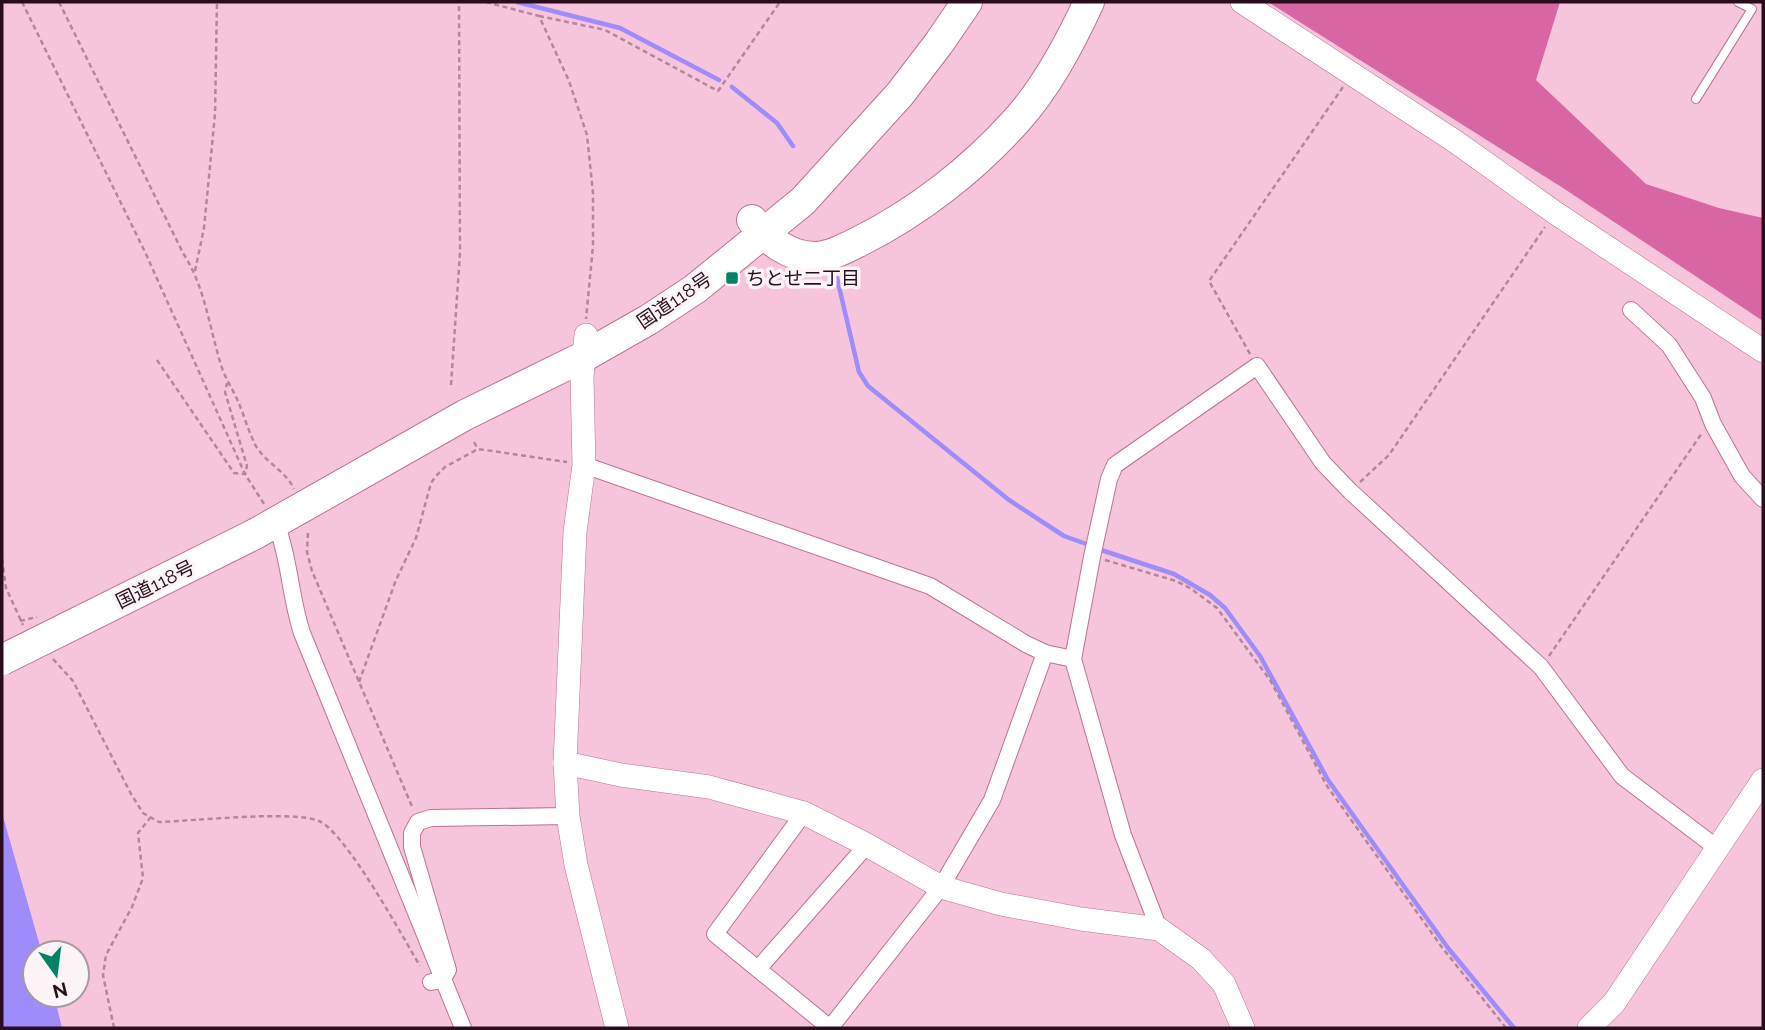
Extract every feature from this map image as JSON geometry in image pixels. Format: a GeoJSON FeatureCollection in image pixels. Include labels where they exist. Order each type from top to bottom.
{"type":"FeatureCollection","features":[{"type":"Feature","properties":{"kind":"highway","name":"国道118号"},"geometry":{"type":"LineString","coordinates":[[757,227],[886,83],[944,2]]}},
{"type":"Feature","properties":{"kind":"highway","name":"国道118号"},"geometry":{"type":"LineString","coordinates":[[2,660],[304,512],[422,418],[513,370],[584,346],[677,278],[803,201],[867,132],[939,43],[967,2]]}},
{"type":"Feature","properties":{"kind":"highway"},"geometry":{"type":"LineString","coordinates":[[757,227],[774,244],[796,254],[814,257],[844,249],[897,221],[965,169],[1018,119],[1045,81],[1089,2]]}},
{"type":"Feature","properties":{"kind":"street"},"geometry":{"type":"LineString","coordinates":[[1242,2],[1456,142],[1554,212],[1763,351]]}},
{"type":"Feature","properties":{"kind":"street"},"geometry":{"type":"LineString","coordinates":[[1631,310],[1669,345],[1703,398],[1713,424],[1742,476],[1763,499]]}},
{"type":"Feature","properties":{"kind":"street"},"geometry":{"type":"LineString","coordinates":[[584,346],[584,465],[575,532],[565,763],[568,816],[576,865],[617,1028]]}},
{"type":"Feature","properties":{"kind":"street"},"geometry":{"type":"LineString","coordinates":[[1159,929],[1123,835],[1073,659],[1093,551],[1115,466],[1257,366],[1323,464],[1541,667],[1622,776],[1717,848]]}},
{"type":"Feature","properties":{"kind":"street"},"geometry":{"type":"LineString","coordinates":[[584,465],[930,586],[1005,633],[1045,653],[1073,659]]}},
{"type":"Feature","properties":{"kind":"street"},"geometry":{"type":"LineString","coordinates":[[270,530],[284,547],[295,615],[436,981],[463,1028]]}},
{"type":"Feature","properties":{"kind":"street"},"geometry":{"type":"LineString","coordinates":[[804,813],[715,934],[830,1028],[941,887],[992,800],[1045,653]]}},
{"type":"Feature","properties":{"kind":"street"},"geometry":{"type":"LineString","coordinates":[[565,763],[621,775],[709,787],[804,813],[941,887],[1001,904],[1081,919],[1159,929],[1201,959],[1224,984],[1243,1028]]}},
{"type":"Feature","properties":{"kind":"street"},"geometry":{"type":"LineString","coordinates":[[1589,1028],[1614,1003],[1763,780]]}},
{"type":"Feature","properties":{"kind":"street"},"geometry":{"type":"LineString","coordinates":[[436,981],[448,970],[412,847],[412,833],[418,822],[431,818],[568,816]]}},
{"type":"Feature","properties":{"kind":"street"},"geometry":{"type":"LineString","coordinates":[[758,969],[867,845]]}},
{"type":"Feature","properties":{"kind":"lane"},"geometry":{"type":"LineString","coordinates":[[1696,99],[1752,9],[1738,2]]}},
{"type":"Feature","properties":{"kind":"path"},"geometry":{"type":"LineString","coordinates":[[22,2],[145,252],[270,530]]}},
{"type":"Feature","properties":{"kind":"path"},"geometry":{"type":"LineString","coordinates":[[59,2],[183,253],[195,271],[227,383],[236,397],[254,443],[269,462],[290,480],[304,512],[307,552],[312,571],[418,822]]}},
{"type":"Feature","properties":{"kind":"path"},"geometry":{"type":"LineString","coordinates":[[195,271],[204,228],[215,114],[217,2]]}},
{"type":"Feature","properties":{"kind":"path"},"geometry":{"type":"LineString","coordinates":[[451,385],[460,253],[458,2]]}},
{"type":"Feature","properties":{"kind":"path"},"geometry":{"type":"LineString","coordinates":[[486,2],[605,30],[718,91],[780,2]]}},
{"type":"Feature","properties":{"kind":"path"},"geometry":{"type":"LineString","coordinates":[[539,16],[569,81],[587,135],[593,193],[593,246],[584,346]]}},
{"type":"Feature","properties":{"kind":"path"},"geometry":{"type":"LineString","coordinates":[[1257,366],[1209,281],[1352,74]]}},
{"type":"Feature","properties":{"kind":"path"},"geometry":{"type":"LineString","coordinates":[[1350,491],[1389,455],[1554,212]]}},
{"type":"Feature","properties":{"kind":"path"},"geometry":{"type":"LineString","coordinates":[[157,360],[234,473],[245,474]]}},
{"type":"Feature","properties":{"kind":"path"},"geometry":{"type":"LineString","coordinates":[[227,383],[225,392],[247,466],[245,474]]}},
{"type":"Feature","properties":{"kind":"path"},"geometry":{"type":"LineString","coordinates":[[1541,667],[1706,428],[1713,424]]}},
{"type":"Feature","properties":{"kind":"path"},"geometry":{"type":"LineString","coordinates":[[474,442],[478,449]]}},
{"type":"Feature","properties":{"kind":"path"},"geometry":{"type":"LineString","coordinates":[[359,682],[396,580],[416,538],[431,483],[445,467],[478,449],[584,465]]}},
{"type":"Feature","properties":{"kind":"path"},"geometry":{"type":"LineString","coordinates":[[1093,551],[1175,581],[1204,597],[1217,608],[1270,680],[1327,786],[1441,946],[1506,1028]]}},
{"type":"Feature","properties":{"kind":"path"},"geometry":{"type":"LineString","coordinates":[[2,559],[6,588],[20,621],[29,631]]}},
{"type":"Feature","properties":{"kind":"path"},"geometry":{"type":"LineString","coordinates":[[46,651],[73,681],[131,794],[144,813],[159,822],[286,817],[319,821],[334,832],[356,862],[436,981]]}},
{"type":"Feature","properties":{"kind":"path"},"geometry":{"type":"LineString","coordinates":[[114,1028],[103,975],[106,955],[132,907],[143,878],[138,833],[150,818]]}},
{"type":"Feature","properties":{"kind":"shaded area"},"geometry":{"type":"Polygon","coordinates":[[[1268,2],[1560,2],[1536,80],[1646,184],[1719,208],[1763,218],[1763,321],[1563,188],[1268,2]]]}},
{"type":"Feature","properties":{"kind":"shaded area"},"geometry":{"type":"Polygon","coordinates":[[[2,813],[38,939],[21,939],[21,1009],[57,1009],[62,1028],[2,1028],[2,813]]]}},
{"type":"Feature","properties":{"kind":"waterway"},"geometry":{"type":"LineString","coordinates":[[517,2],[620,28],[719,80]]}},
{"type":"Feature","properties":{"kind":"waterway"},"geometry":{"type":"LineString","coordinates":[[732,87],[777,123],[793,146]]}},
{"type":"Feature","properties":{"kind":"waterway"},"geometry":{"type":"LineString","coordinates":[[837,278],[859,372],[868,386],[1009,500],[1064,536],[1089,545]]}},
{"type":"Feature","properties":{"kind":"waterway"},"geometry":{"type":"LineString","coordinates":[[1098,549],[1174,574],[1210,595],[1225,608],[1260,656],[1328,780],[1448,948],[1514,1028]]}},
{"type":"Feature","properties":{"kind":"place","name":"ちとせ二丁目"},"geometry":{"type":"Point","coordinates":[732,278]}}]}
